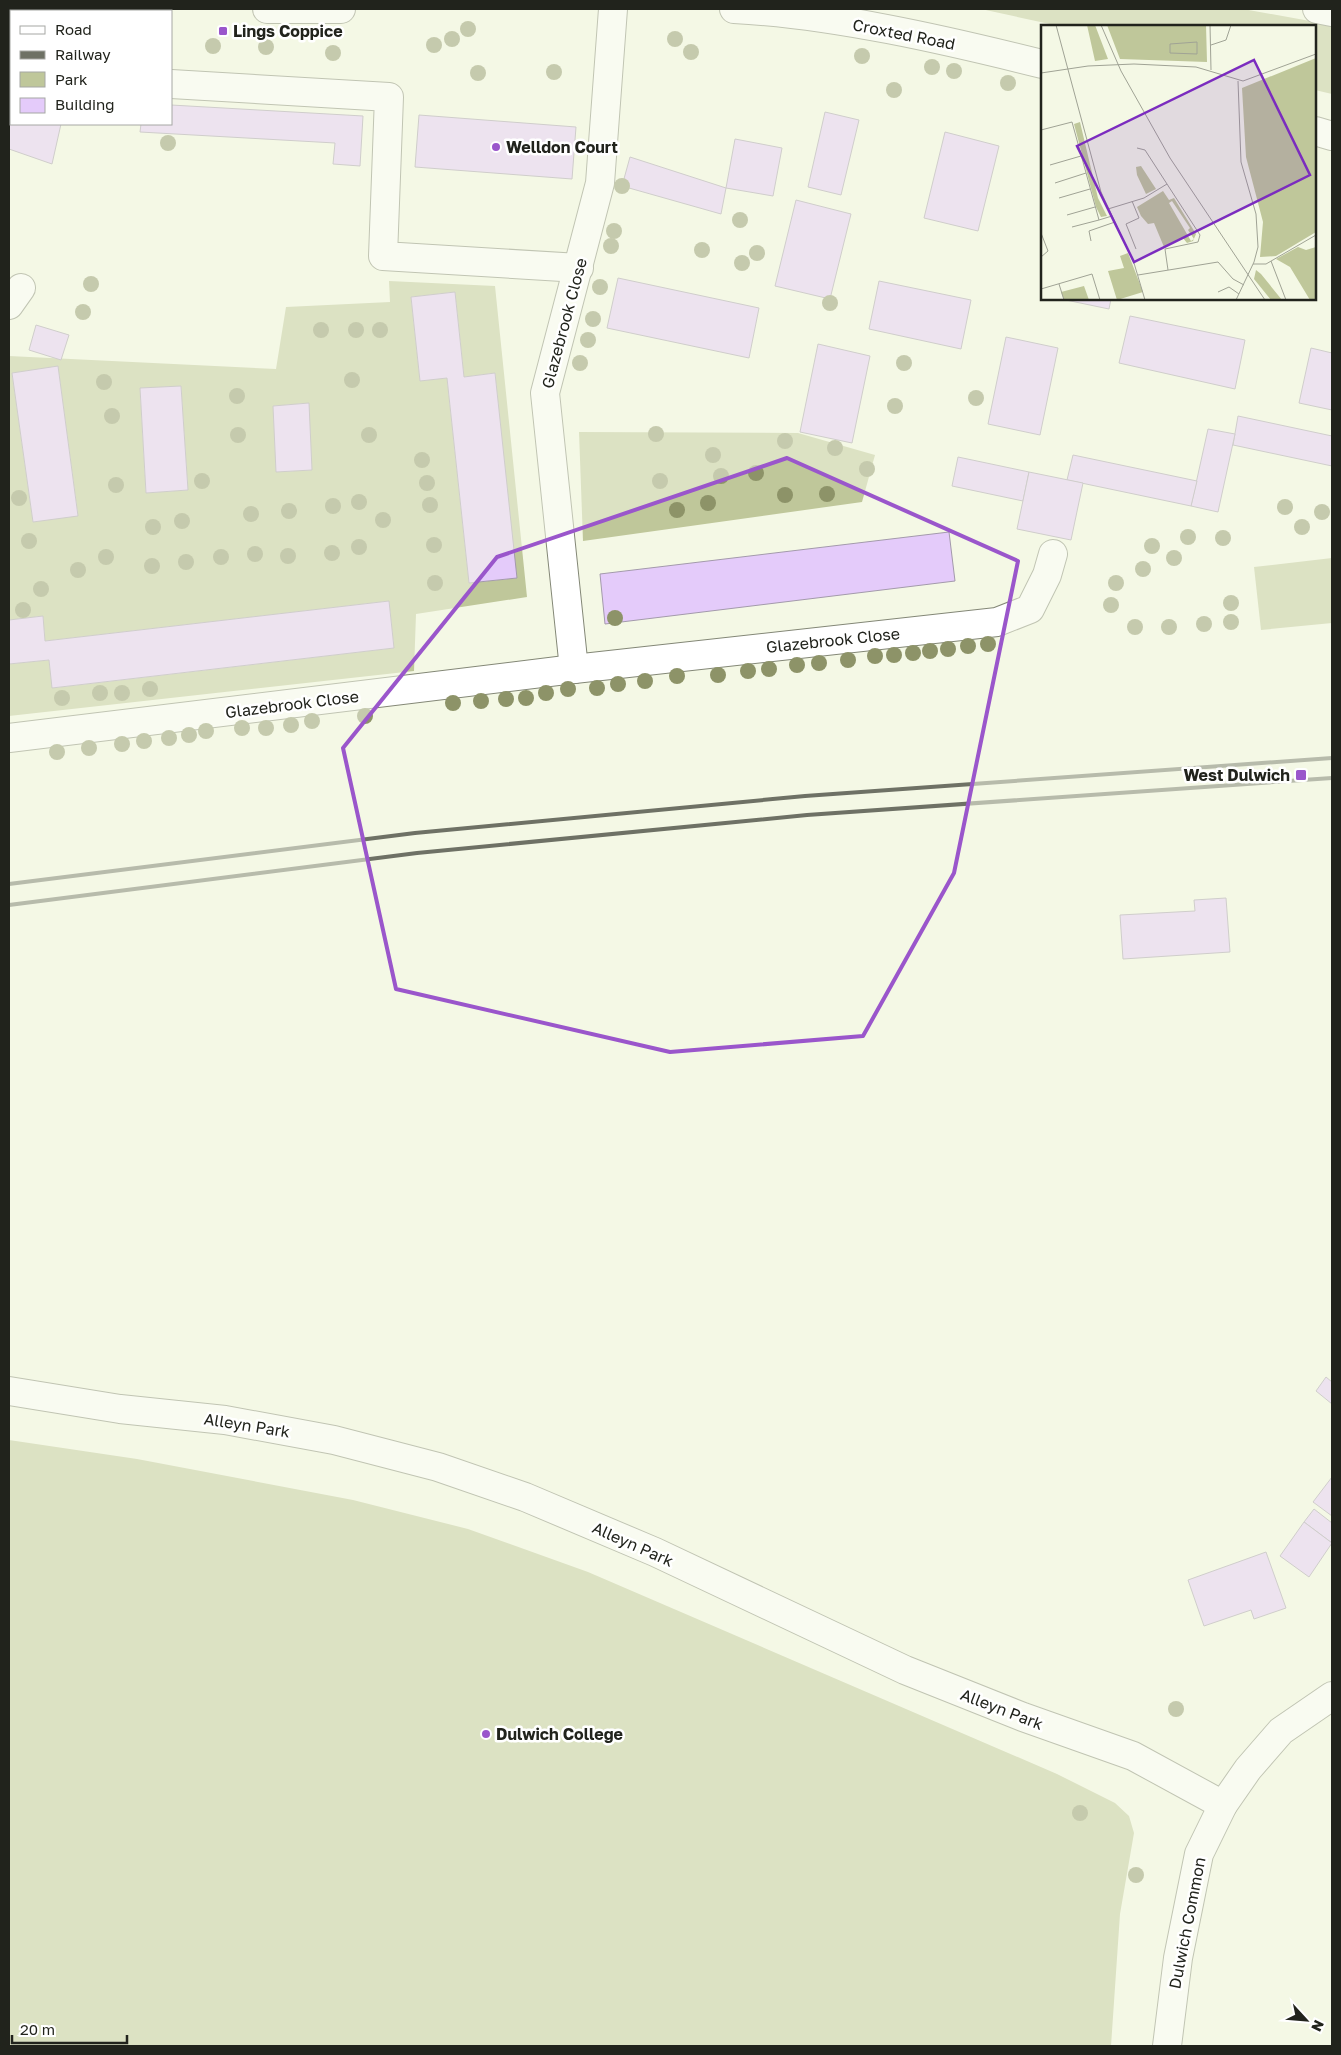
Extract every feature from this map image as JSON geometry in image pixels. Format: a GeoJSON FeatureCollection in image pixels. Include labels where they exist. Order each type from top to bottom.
{"type":"FeatureCollection","features":[{"type":"Feature","properties":{"kind":"main road"},"geometry":{"type":"LineString","coordinates":[[267,9],[341,9]]}},
{"type":"Feature","properties":{"kind":"main road","name":"Glazebrook Close"},"geometry":{"type":"LineString","coordinates":[[574,669],[545,393],[600,183],[613,9]]}},
{"type":"Feature","properties":{"kind":"main road","name":"Croxted Road"},"geometry":{"type":"LineString","coordinates":[[734,9],[804,16],[871,27],[1041,64]]}},
{"type":"Feature","properties":{"kind":"main road"},"geometry":{"type":"LineString","coordinates":[[1317,9],[1332,12]]}},
{"type":"Feature","properties":{"kind":"main road"},"geometry":{"type":"LineString","coordinates":[[172,84],[389,97],[383,256],[579,268]]}},
{"type":"Feature","properties":{"kind":"main road"},"geometry":{"type":"LineString","coordinates":[[1316,132],[1332,136]]}},
{"type":"Feature","properties":{"kind":"main road","name":"Glazebrook Close"},"geometry":{"type":"LineString","coordinates":[[9,738],[574,669],[997,622],[1030,609],[1047,575],[1053,554]]}},
{"type":"Feature","properties":{"kind":"main road","name":"Alleyn Park"},"geometry":{"type":"LineString","coordinates":[[9,1391],[120,1409],[225,1420],[334,1440],[438,1467],[525,1497],[655,1552],[905,1670],[1023,1717],[1133,1756],[1223,1805]]}},
{"type":"Feature","properties":{"kind":"main road","name":"Dulwich Common"},"geometry":{"type":"LineString","coordinates":[[1167,2046],[1178,1958],[1199,1854],[1223,1805],[1248,1769],[1281,1731],[1332,1696]]}},
{"type":"Feature","properties":{"kind":"highlighted area"},"geometry":{"type":"Polygon","coordinates":[[[787,458],[1018,561],[954,873],[863,1036],[670,1052],[396,989],[343,748],[497,557],[787,458]]]}},
{"type":"Feature","properties":{"kind":"green space"},"geometry":{"type":"Polygon","coordinates":[[[981,9],[1243,9],[1332,25],[1332,94],[1316,90],[1316,25],[1054,25],[981,9]]]}},
{"type":"Feature","properties":{"kind":"green space"},"geometry":{"type":"Polygon","coordinates":[[[389,281],[495,286],[527,597],[416,614],[414,671],[9,716],[9,664],[49,660],[53,688],[394,648],[389,601],[45,641],[43,616],[9,620],[9,356],[276,369],[286,307],[390,302],[389,281]],[[455,292],[411,297],[420,380],[447,378],[469,583],[516,578],[495,373],[464,377],[455,292]],[[58,367],[12,373],[33,522],[78,515],[58,367]],[[181,386],[140,389],[146,493],[188,490],[181,386]],[[308,403],[273,406],[277,472],[312,470],[308,403]]]}},
{"type":"Feature","properties":{"kind":"green space"},"geometry":{"type":"Polygon","coordinates":[[[579,432],[798,433],[875,455],[862,502],[583,541],[579,432]]]}},
{"type":"Feature","properties":{"kind":"green space"},"geometry":{"type":"Polygon","coordinates":[[[1332,558],[1332,623],[1261,630],[1254,567],[1332,558]]]}},
{"type":"Feature","properties":{"kind":"green space","name":"Dulwich College"},"geometry":{"type":"Polygon","coordinates":[[[9,1440],[137,1459],[353,1500],[468,1529],[588,1572],[1057,1774],[1115,1803],[1129,1816],[1134,1833],[1120,1914],[1111,2046],[9,2046],[9,1440]]]}},
{"type":"Feature","properties":{"kind":"building"},"geometry":{"type":"Polygon","coordinates":[[[9,100],[10,125],[61,125],[52,164],[9,149],[9,100]]]}},
{"type":"Feature","properties":{"kind":"building"},"geometry":{"type":"Polygon","coordinates":[[[172,105],[363,116],[360,166],[333,164],[335,143],[140,132],[141,125],[172,125],[172,105]]]}},
{"type":"Feature","properties":{"kind":"building"},"geometry":{"type":"Polygon","coordinates":[[[825,112],[859,120],[841,195],[808,187],[825,112]]]}},
{"type":"Feature","properties":{"kind":"building","name":"Welldon Court"},"geometry":{"type":"Polygon","coordinates":[[[419,115],[576,127],[572,179],[415,167],[419,115]]]}},
{"type":"Feature","properties":{"kind":"building"},"geometry":{"type":"Polygon","coordinates":[[[945,132],[999,146],[978,231],[924,218],[945,132]]]}},
{"type":"Feature","properties":{"kind":"building"},"geometry":{"type":"Polygon","coordinates":[[[735,139],[782,148],[773,196],[726,188],[735,139]]]}},
{"type":"Feature","properties":{"kind":"building"},"geometry":{"type":"Polygon","coordinates":[[[630,157],[726,188],[721,214],[622,186],[630,157]]]}},
{"type":"Feature","properties":{"kind":"building"},"geometry":{"type":"Polygon","coordinates":[[[796,200],[851,214],[830,299],[775,286],[796,200]]]}},
{"type":"Feature","properties":{"kind":"building"},"geometry":{"type":"Polygon","coordinates":[[[618,278],[759,308],[749,358],[607,328],[618,278]]]}},
{"type":"Feature","properties":{"kind":"building"},"geometry":{"type":"Polygon","coordinates":[[[879,281],[971,300],[961,349],[869,329],[879,281]]]}},
{"type":"Feature","properties":{"kind":"building"},"geometry":{"type":"Polygon","coordinates":[[[455,292],[464,377],[495,373],[517,578],[469,583],[447,378],[420,381],[411,297],[455,292]]]}},
{"type":"Feature","properties":{"kind":"building"},"geometry":{"type":"Polygon","coordinates":[[[1066,300],[1111,300],[1109,309],[1066,300]]]}},
{"type":"Feature","properties":{"kind":"building"},"geometry":{"type":"Polygon","coordinates":[[[1130,316],[1245,340],[1235,389],[1119,363],[1130,316]]]}},
{"type":"Feature","properties":{"kind":"building"},"geometry":{"type":"Polygon","coordinates":[[[36,325],[69,335],[61,360],[29,350],[36,325]]]}},
{"type":"Feature","properties":{"kind":"building"},"geometry":{"type":"Polygon","coordinates":[[[1006,337],[1058,348],[1040,435],[988,424],[1006,337]]]}},
{"type":"Feature","properties":{"kind":"building"},"geometry":{"type":"Polygon","coordinates":[[[818,344],[870,356],[852,443],[800,432],[818,344]]]}},
{"type":"Feature","properties":{"kind":"building"},"geometry":{"type":"Polygon","coordinates":[[[1311,348],[1332,353],[1332,410],[1299,403],[1311,348]]]}},
{"type":"Feature","properties":{"kind":"building"},"geometry":{"type":"Polygon","coordinates":[[[58,366],[78,516],[33,522],[12,373],[58,366]]]}},
{"type":"Feature","properties":{"kind":"building"},"geometry":{"type":"Polygon","coordinates":[[[181,386],[188,490],[146,493],[140,388],[181,386]]]}},
{"type":"Feature","properties":{"kind":"building"},"geometry":{"type":"Polygon","coordinates":[[[309,403],[312,470],[276,472],[273,406],[309,403]]]}},
{"type":"Feature","properties":{"kind":"building"},"geometry":{"type":"Polygon","coordinates":[[[1238,416],[1332,436],[1332,466],[1233,445],[1238,416]]]}},
{"type":"Feature","properties":{"kind":"building"},"geometry":{"type":"Polygon","coordinates":[[[1208,429],[1235,434],[1218,512],[1191,506],[1208,429]]]}},
{"type":"Feature","properties":{"kind":"building"},"geometry":{"type":"Polygon","coordinates":[[[1073,455],[1197,481],[1191,506],[1067,480],[1073,455]]]}},
{"type":"Feature","properties":{"kind":"building"},"geometry":{"type":"Polygon","coordinates":[[[958,457],[1029,472],[1023,501],[952,486],[958,457]]]}},
{"type":"Feature","properties":{"kind":"building"},"geometry":{"type":"Polygon","coordinates":[[[1029,472],[1083,483],[1071,540],[1017,529],[1029,472]]]}},
{"type":"Feature","properties":{"kind":"building"},"geometry":{"type":"Polygon","coordinates":[[[949,532],[955,581],[605,624],[600,574],[949,532]]]}},
{"type":"Feature","properties":{"kind":"building"},"geometry":{"type":"Polygon","coordinates":[[[389,601],[394,648],[52,688],[49,660],[9,664],[9,620],[43,616],[45,641],[389,601]]]}},
{"type":"Feature","properties":{"kind":"building"},"geometry":{"type":"Polygon","coordinates":[[[1226,898],[1230,952],[1123,959],[1120,915],[1195,911],[1194,900],[1226,898]]]}},
{"type":"Feature","properties":{"kind":"building"},"geometry":{"type":"Polygon","coordinates":[[[1326,1377],[1332,1382],[1332,1404],[1316,1391],[1326,1377]]]}},
{"type":"Feature","properties":{"kind":"building"},"geometry":{"type":"Polygon","coordinates":[[[1332,1477],[1332,1516],[1313,1502],[1332,1477]]]}},
{"type":"Feature","properties":{"kind":"building"},"geometry":{"type":"Polygon","coordinates":[[[1314,1509],[1332,1523],[1332,1543],[1304,1522],[1314,1509]]]}},
{"type":"Feature","properties":{"kind":"building"},"geometry":{"type":"Polygon","coordinates":[[[1304,1522],[1332,1543],[1309,1577],[1280,1556],[1304,1522]]]}},
{"type":"Feature","properties":{"kind":"building"},"geometry":{"type":"Polygon","coordinates":[[[1266,1552],[1286,1608],[1254,1619],[1251,1610],[1204,1626],[1188,1580],[1266,1552]]]}},
{"type":"Feature","properties":{"kind":"railway"},"geometry":{"type":"LineString","coordinates":[[9,884],[415,833],[805,796],[1332,758]]}},
{"type":"Feature","properties":{"kind":"railway"},"geometry":{"type":"LineString","coordinates":[[9,905],[417,853],[807,815],[1332,778]]}},
{"type":"Feature","properties":{"kind":"place","name":"Lings Coppice"},"geometry":{"type":"Point","coordinates":[223,31]}},
{"type":"Feature","properties":{"kind":"place","name":"Welldon Court"},"geometry":{"type":"Point","coordinates":[496,147]}},
{"type":"Feature","properties":{"kind":"place","name":"West Dulwich"},"geometry":{"type":"Point","coordinates":[1301,775]}},
{"type":"Feature","properties":{"kind":"place","name":"Dulwich College"},"geometry":{"type":"Point","coordinates":[486,1734]}}]}
